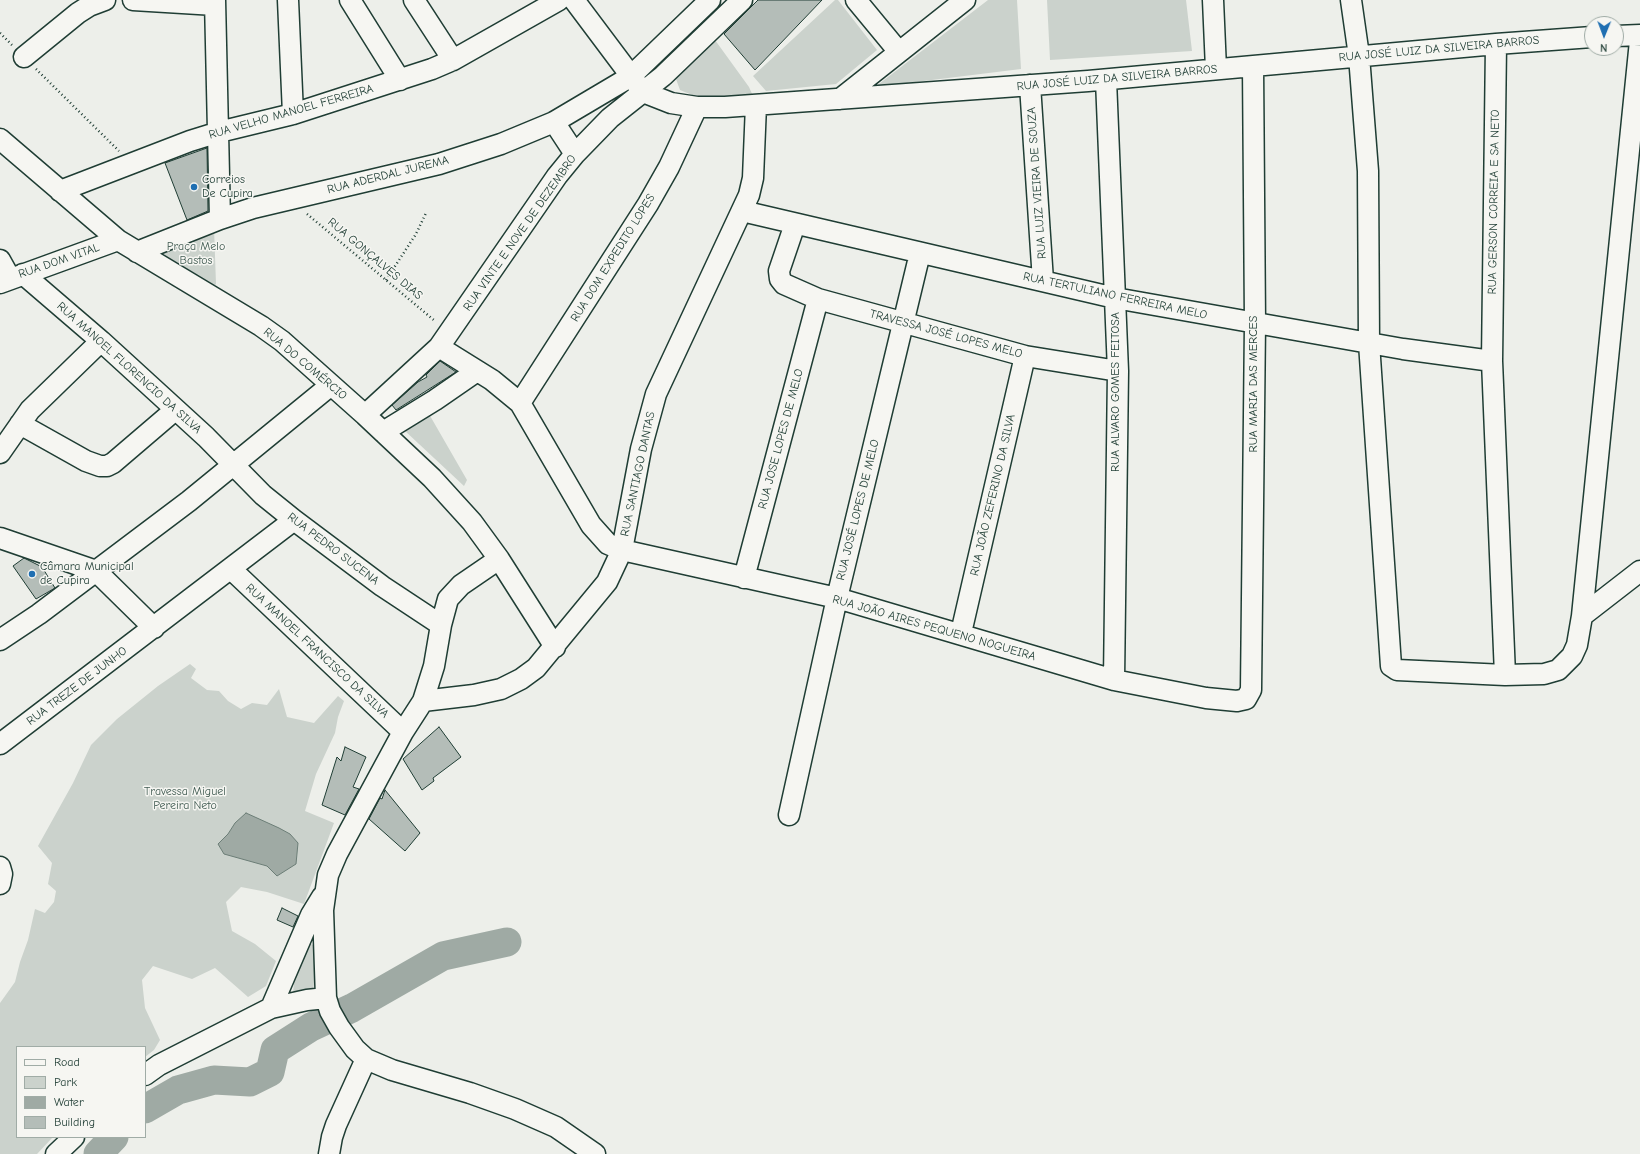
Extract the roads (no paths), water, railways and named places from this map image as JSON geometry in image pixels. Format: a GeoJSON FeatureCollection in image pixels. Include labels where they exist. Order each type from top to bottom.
{"type":"FeatureCollection","features":[{"type":"Feature","properties":{"kind":"street"},"geometry":{"type":"LineString","coordinates":[[24,57],[78,13],[98,2],[105,0]]}},
{"type":"Feature","properties":{"kind":"street"},"geometry":{"type":"LineString","coordinates":[[133,0],[215,2],[220,219]]}},
{"type":"Feature","properties":{"kind":"street"},"geometry":{"type":"LineString","coordinates":[[288,0],[293,114]]}},
{"type":"Feature","properties":{"kind":"street"},"geometry":{"type":"LineString","coordinates":[[350,0],[400,80]]}},
{"type":"Feature","properties":{"kind":"street"},"geometry":{"type":"LineString","coordinates":[[414,0],[453,60]]}},
{"type":"Feature","properties":{"kind":"street","name":"RUA VELHO MANOEL FERREIRA"},"geometry":{"type":"LineString","coordinates":[[60,191],[219,132],[293,114],[400,80],[453,60],[559,0]]}},
{"type":"Feature","properties":{"kind":"street"},"geometry":{"type":"LineString","coordinates":[[574,0],[630,77],[643,92]]}},
{"type":"Feature","properties":{"kind":"street","name":"RUA ADERDAL JUREMA"},"geometry":{"type":"LineString","coordinates":[[137,252],[220,219],[290,200],[439,164],[501,144],[554,122],[630,77],[710,0]]}},
{"type":"Feature","properties":{"kind":"street","name":"RUA VINTE E NOVE DE DEZEMBRO"},"geometry":{"type":"LineString","coordinates":[[365,415],[444,340],[557,176],[575,154],[610,118],[663,76],[742,0]]}},
{"type":"Feature","properties":{"kind":"street"},"geometry":{"type":"LineString","coordinates":[[857,0],[900,52]]}},
{"type":"Feature","properties":{"kind":"street"},"geometry":{"type":"LineString","coordinates":[[840,99],[965,0]]}},
{"type":"Feature","properties":{"kind":"street"},"geometry":{"type":"LineString","coordinates":[[1213,0],[1216,69]]}},
{"type":"Feature","properties":{"kind":"street"},"geometry":{"type":"LineString","coordinates":[[1351,0],[1359,56],[1369,201],[1369,343],[1391,666],[1397,670],[1505,675],[1544,674],[1558,670],[1566,664],[1577,645],[1582,616],[1640,41]]}},
{"type":"Feature","properties":{"kind":"street"},"geometry":{"type":"LineString","coordinates":[[1624,36],[1640,35]]}},
{"type":"Feature","properties":{"kind":"street","name":"RUA JOSÉ LUIZ DA SILVEIRA BARROS"},"geometry":{"type":"LineString","coordinates":[[643,92],[671,103],[698,107],[756,105],[1106,80],[1359,56],[1584,38]]}},
{"type":"Feature","properties":{"kind":"street","name":"RUA GERSON CORREIA E SA NETO"},"geometry":{"type":"LineString","coordinates":[[1496,44],[1492,361],[1505,675]]}},
{"type":"Feature","properties":{"kind":"street","name":"RUA MARIA DAS MERCES"},"geometry":{"type":"LineString","coordinates":[[1246,700],[1251,690],[1255,323],[1253,66]]}},
{"type":"Feature","properties":{"kind":"street","name":"RUA ALVARO GOMES FEITOSA"},"geometry":{"type":"LineString","coordinates":[[1106,80],[1118,371],[1114,680]]}},
{"type":"Feature","properties":{"kind":"street","name":"RUA LUIZ VIEIRA DE SOUZA"},"geometry":{"type":"LineString","coordinates":[[1030,86],[1043,281]]}},
{"type":"Feature","properties":{"kind":"street","name":"RUA SANTIAGO DANTAS"},"geometry":{"type":"LineString","coordinates":[[423,701],[474,695],[501,689],[521,679],[536,668],[555,647],[608,582],[622,550],[640,449],[656,394],[742,211],[753,178],[756,105]]}},
{"type":"Feature","properties":{"kind":"street","name":"RUA DOM EXPEDITO LOPES"},"geometry":{"type":"LineString","coordinates":[[520,404],[648,204],[669,167],[698,107]]}},
{"type":"Feature","properties":{"kind":"street"},"geometry":{"type":"LineString","coordinates":[[554,122],[575,154]]}},
{"type":"Feature","properties":{"kind":"street","name":"RUA DO COMÉRCIO"},"geometry":{"type":"LineString","coordinates":[[0,140],[118,240],[261,326],[282,342],[365,415],[432,478],[462,511],[499,559],[555,647]]}},
{"type":"Feature","properties":{"kind":"street","name":"RUA TERTULIANO FERREIRA MELO"},"geometry":{"type":"LineString","coordinates":[[742,211],[1115,298],[1369,343],[1492,361]]}},
{"type":"Feature","properties":{"kind":"street","name":"TRAVESSA JOSÉ LOPES MELO"},"geometry":{"type":"LineString","coordinates":[[795,224],[779,272],[780,279],[784,284],[818,299],[1024,356],[1118,371]]}},
{"type":"Feature","properties":{"kind":"street","name":"RUA DOM VITAL"},"geometry":{"type":"LineString","coordinates":[[11,278],[118,240]]}},
{"type":"Feature","properties":{"kind":"street","name":"RUA JOSÉ LOPES DE MELO"},"geometry":{"type":"LineString","coordinates":[[789,814],[837,598],[920,253]]}},
{"type":"Feature","properties":{"kind":"street","name":"RUA MANOEL FLORENCIO DA SILVA"},"geometry":{"type":"LineString","coordinates":[[0,260],[11,278],[101,342],[206,437],[232,465]]}},
{"type":"Feature","properties":{"kind":"street","name":"RUA JOSE LOPES DE MELO"},"geometry":{"type":"LineString","coordinates":[[744,578],[818,299]]}},
{"type":"Feature","properties":{"kind":"street","name":"RUA JOÃO AIRES PEQUENO NOGUEIRA"},"geometry":{"type":"LineString","coordinates":[[444,340],[477,371],[506,391],[520,404],[591,525],[608,544],[622,550],[837,598],[1114,680],[1206,698],[1237,701],[1246,700]]}},
{"type":"Feature","properties":{"kind":"street"},"geometry":{"type":"LineString","coordinates":[[0,453],[30,410],[101,342]]}},
{"type":"Feature","properties":{"kind":"street","name":"RUA JOÃO ZEFERINO DA SILVA"},"geometry":{"type":"LineString","coordinates":[[961,634],[1024,356]]}},
{"type":"Feature","properties":{"kind":"street"},"geometry":{"type":"LineString","coordinates":[[383,432],[435,400],[477,371]]}},
{"type":"Feature","properties":{"kind":"street"},"geometry":{"type":"LineString","coordinates":[[0,640],[39,614],[190,502],[232,465],[331,385]]}},
{"type":"Feature","properties":{"kind":"street"},"geometry":{"type":"LineString","coordinates":[[20,424],[86,461],[100,466],[107,466],[113,463],[175,410]]}},
{"type":"Feature","properties":{"kind":"street","name":"RUA PEDRO SUCENA"},"geometry":{"type":"LineString","coordinates":[[232,465],[294,520],[382,586],[441,625]]}},
{"type":"Feature","properties":{"kind":"street","name":"RUA TREZE DE JUNHO"},"geometry":{"type":"LineString","coordinates":[[0,744],[294,520]]}},
{"type":"Feature","properties":{"kind":"street"},"geometry":{"type":"LineString","coordinates":[[0,538],[96,571],[154,628]]}},
{"type":"Feature","properties":{"kind":"street"},"geometry":{"type":"LineString","coordinates":[[499,559],[453,592],[446,603],[434,666],[423,701],[403,732],[336,854],[328,875],[324,892],[323,930],[328,1004],[360,1054],[392,1070],[470,1093],[515,1109],[556,1127],[595,1154]]}},
{"type":"Feature","properties":{"kind":"street","name":"RUA MANOEL FRANCISCO DA SILVA"},"geometry":{"type":"LineString","coordinates":[[231,569],[403,732]]}},
{"type":"Feature","properties":{"kind":"street"},"geometry":{"type":"LineString","coordinates":[[1582,616],[1640,571]]}},
{"type":"Feature","properties":{"kind":"street"},"geometry":{"type":"LineString","coordinates":[[0,867],[2,874],[0,884]]}},
{"type":"Feature","properties":{"kind":"street"},"geometry":{"type":"LineString","coordinates":[[271,1008],[311,915],[324,892]]}},
{"type":"Feature","properties":{"kind":"street"},"geometry":{"type":"LineString","coordinates":[[146,1074],[159,1065],[271,1008],[292,1002],[328,1004]]}},
{"type":"Feature","properties":{"kind":"street"},"geometry":{"type":"LineString","coordinates":[[325,1152],[336,1125],[360,1054]]}},
{"type":"Feature","properties":{"kind":"street"},"geometry":{"type":"LineString","coordinates":[[56,1154],[73,1138]]}},
{"type":"Feature","properties":{"kind":"water"},"geometry":{"type":"Polygon","coordinates":[[[246,813],[290,834],[298,843],[296,864],[277,876],[267,866],[224,854],[218,844],[228,834],[235,823],[246,813]]]}},
{"type":"Feature","properties":{"kind":"waterway"},"geometry":{"type":"LineString","coordinates":[[146,1108],[178,1090],[214,1080],[250,1082],[270,1072],[275,1050],[311,1027],[352,1008],[443,956],[507,942]]}},
{"type":"Feature","properties":{"kind":"waterway"},"geometry":{"type":"LineString","coordinates":[[98,1154],[113,1138]]}},
{"type":"Feature","properties":{"kind":"place","name":"Correios De Cupira"},"geometry":{"type":"Point","coordinates":[194,187]}},
{"type":"Feature","properties":{"kind":"place","name":"Câmara Municipal de Cupira"},"geometry":{"type":"Point","coordinates":[32,574]}},
{"type":"Feature","properties":{"kind":"park label","name":"Praça Melo Bastos"},"geometry":{"type":"Point","coordinates":[196,254]}},
{"type":"Feature","properties":{"kind":"park label","name":"Travessa Miguel Pereira Neto"},"geometry":{"type":"Point","coordinates":[185,799]}}]}
